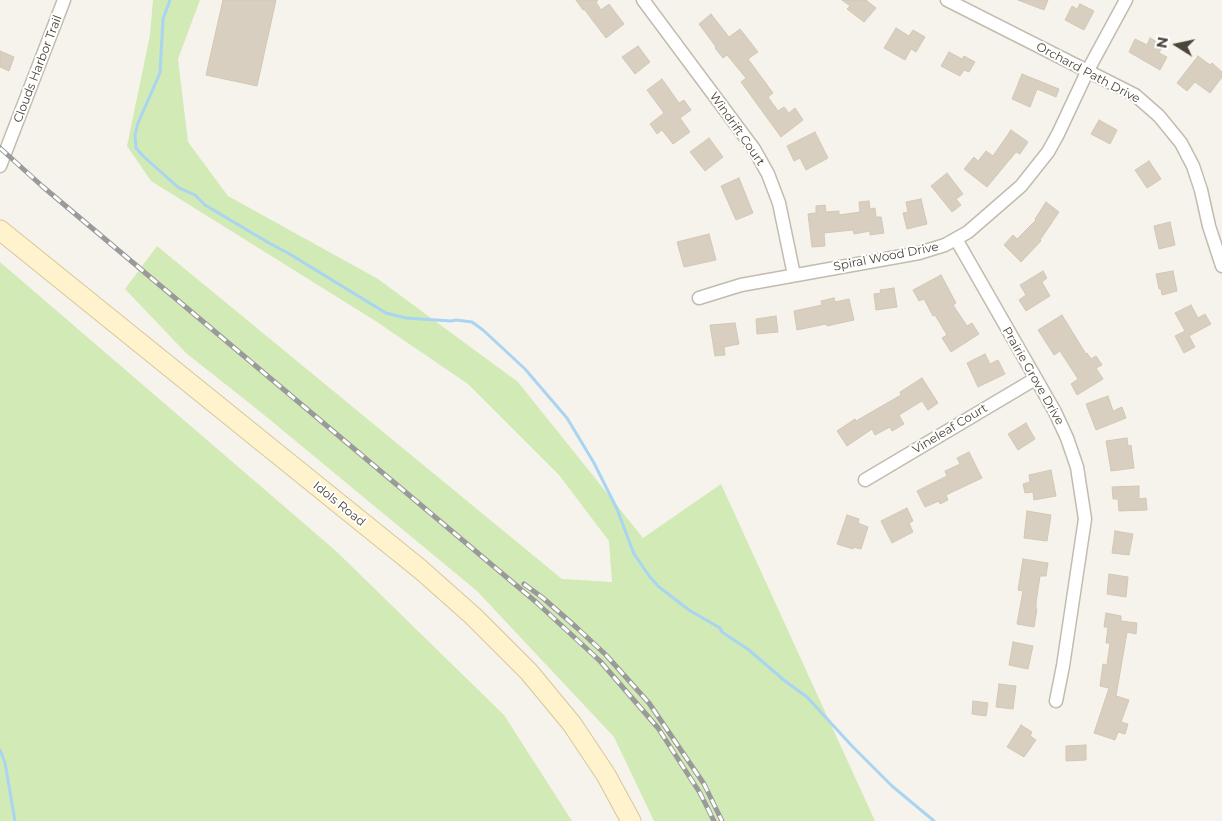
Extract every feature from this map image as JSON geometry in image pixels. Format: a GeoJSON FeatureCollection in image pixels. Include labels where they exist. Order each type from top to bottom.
{"type":"FeatureCollection","features":[{"type":"Feature","properties":{"kind":"main road","name":"Idols Road"},"geometry":{"type":"LineString","coordinates":[[0,230],[412,563],[473,616],[529,672],[572,724],[606,775],[631,821]]}},
{"type":"Feature","properties":{"kind":"street","name":"Clouds Harbor Trail"},"geometry":{"type":"LineString","coordinates":[[0,166],[64,0]]}},
{"type":"Feature","properties":{"kind":"street","name":"Windrift Court"},"geometry":{"type":"LineString","coordinates":[[643,0],[754,149],[768,174],[779,203],[794,275]]}},
{"type":"Feature","properties":{"kind":"street","name":"Orchard Path Drive"},"geometry":{"type":"LineString","coordinates":[[947,0],[1088,70],[1135,96],[1159,116],[1182,143],[1193,166],[1222,266]]}},
{"type":"Feature","properties":{"kind":"street","name":"Spiral Wood Drive"},"geometry":{"type":"LineString","coordinates":[[699,298],[741,285],[920,253],[945,245],[968,232],[1021,186],[1048,152],[1088,70],[1126,0]]}},
{"type":"Feature","properties":{"kind":"street","name":"Prairie Grove Drive"},"geometry":{"type":"LineString","coordinates":[[956,239],[1055,412],[1068,438],[1077,467],[1085,519],[1056,701]]}},
{"type":"Feature","properties":{"kind":"street","name":"Vineleaf Court"},"geometry":{"type":"LineString","coordinates":[[865,480],[1035,379]]}},
{"type":"Feature","properties":{"kind":"green space"},"geometry":{"type":"Polygon","coordinates":[[[153,0],[200,0],[178,59],[188,142],[228,196],[378,279],[518,382],[643,538],[721,484],[875,821],[654,821],[614,737],[477,591],[263,414],[186,353],[125,289],[157,246],[562,579],[612,582],[609,541],[559,475],[468,384],[374,320],[151,181],[127,146],[150,35],[153,0]]]}},
{"type":"Feature","properties":{"kind":"green space"},"geometry":{"type":"Polygon","coordinates":[[[0,262],[336,551],[504,715],[572,821],[0,821],[0,262]]]}},
{"type":"Feature","properties":{"kind":"building"},"geometry":{"type":"Polygon","coordinates":[[[223,0],[276,0],[257,86],[206,75],[223,0]]]}},
{"type":"Feature","properties":{"kind":"building"},"geometry":{"type":"Polygon","coordinates":[[[576,0],[598,0],[596,2],[601,10],[609,4],[624,24],[606,38],[576,0]]]}},
{"type":"Feature","properties":{"kind":"building"},"geometry":{"type":"Polygon","coordinates":[[[842,0],[866,0],[876,8],[864,22],[847,9],[850,6],[842,0]]]}},
{"type":"Feature","properties":{"kind":"building"},"geometry":{"type":"Polygon","coordinates":[[[1018,0],[1048,0],[1044,10],[1018,0]]]}},
{"type":"Feature","properties":{"kind":"building"},"geometry":{"type":"Polygon","coordinates":[[[1080,4],[1094,11],[1084,30],[1065,20],[1072,6],[1077,9],[1080,4]]]}},
{"type":"Feature","properties":{"kind":"building"},"geometry":{"type":"Polygon","coordinates":[[[711,14],[729,37],[740,29],[758,52],[748,59],[773,93],[768,97],[778,111],[784,107],[789,113],[795,108],[803,120],[781,137],[741,82],[746,78],[727,55],[723,58],[699,24],[711,14]]]}},
{"type":"Feature","properties":{"kind":"building"},"geometry":{"type":"Polygon","coordinates":[[[896,28],[909,36],[913,30],[925,37],[916,52],[911,49],[905,60],[884,48],[896,28]]]}},
{"type":"Feature","properties":{"kind":"building"},"geometry":{"type":"Polygon","coordinates":[[[1150,38],[1163,45],[1159,53],[1167,57],[1160,70],[1129,52],[1135,39],[1147,45],[1150,38]]]}},
{"type":"Feature","properties":{"kind":"building"},"geometry":{"type":"Polygon","coordinates":[[[638,46],[650,62],[635,74],[622,57],[638,46]]]}},
{"type":"Feature","properties":{"kind":"building"},"geometry":{"type":"Polygon","coordinates":[[[0,51],[14,57],[9,71],[0,67],[0,51]]]}},
{"type":"Feature","properties":{"kind":"building"},"geometry":{"type":"Polygon","coordinates":[[[949,52],[962,59],[964,56],[975,62],[969,72],[964,70],[960,76],[941,66],[949,52]]]}},
{"type":"Feature","properties":{"kind":"building"},"geometry":{"type":"Polygon","coordinates":[[[1198,56],[1210,65],[1212,63],[1222,72],[1222,77],[1210,93],[1195,82],[1187,91],[1177,83],[1198,56]]]}},
{"type":"Feature","properties":{"kind":"building"},"geometry":{"type":"Polygon","coordinates":[[[1022,74],[1059,89],[1056,97],[1037,89],[1030,107],[1012,99],[1022,74]]]}},
{"type":"Feature","properties":{"kind":"building"},"geometry":{"type":"Polygon","coordinates":[[[662,79],[679,103],[684,100],[691,110],[680,118],[690,132],[673,144],[662,130],[657,134],[650,124],[664,113],[647,90],[662,79]]]}},
{"type":"Feature","properties":{"kind":"building"},"geometry":{"type":"Polygon","coordinates":[[[1099,120],[1117,130],[1110,144],[1091,134],[1099,120]]]}},
{"type":"Feature","properties":{"kind":"building"},"geometry":{"type":"Polygon","coordinates":[[[1011,130],[1028,142],[1020,154],[1016,152],[987,187],[964,169],[974,157],[978,161],[986,151],[993,156],[1011,130]]]}},
{"type":"Feature","properties":{"kind":"building"},"geometry":{"type":"Polygon","coordinates":[[[815,132],[828,158],[806,170],[800,158],[794,161],[787,146],[815,132]]]}},
{"type":"Feature","properties":{"kind":"building"},"geometry":{"type":"Polygon","coordinates":[[[709,138],[723,157],[705,171],[690,152],[709,138]]]}},
{"type":"Feature","properties":{"kind":"building"},"geometry":{"type":"Polygon","coordinates":[[[1149,161],[1161,179],[1147,188],[1135,170],[1149,161]]]}},
{"type":"Feature","properties":{"kind":"building"},"geometry":{"type":"Polygon","coordinates":[[[947,173],[963,194],[956,199],[961,205],[952,212],[931,186],[947,173]]]}},
{"type":"Feature","properties":{"kind":"building"},"geometry":{"type":"Polygon","coordinates":[[[739,178],[753,213],[736,220],[721,186],[739,178]]]}},
{"type":"Feature","properties":{"kind":"building"},"geometry":{"type":"Polygon","coordinates":[[[921,199],[927,224],[907,229],[903,213],[908,212],[906,202],[921,199]]]}},
{"type":"Feature","properties":{"kind":"building"},"geometry":{"type":"Polygon","coordinates":[[[869,201],[870,209],[875,208],[876,217],[881,217],[884,233],[870,235],[870,231],[854,234],[853,230],[824,233],[825,246],[812,247],[808,214],[816,213],[816,206],[825,205],[826,212],[839,211],[839,215],[860,212],[859,202],[869,201]]]}},
{"type":"Feature","properties":{"kind":"building"},"geometry":{"type":"Polygon","coordinates":[[[1046,202],[1059,212],[1041,241],[1021,262],[1004,245],[1013,235],[1017,239],[1036,220],[1046,202]]]}},
{"type":"Feature","properties":{"kind":"building"},"geometry":{"type":"Polygon","coordinates":[[[1170,222],[1175,245],[1159,249],[1154,226],[1170,222]]]}},
{"type":"Feature","properties":{"kind":"building"},"geometry":{"type":"Polygon","coordinates":[[[709,234],[716,260],[684,267],[677,242],[709,234]]]}},
{"type":"Feature","properties":{"kind":"building"},"geometry":{"type":"Polygon","coordinates":[[[1043,271],[1047,278],[1042,282],[1050,296],[1026,311],[1019,300],[1026,295],[1020,285],[1043,271]]]}},
{"type":"Feature","properties":{"kind":"building"},"geometry":{"type":"Polygon","coordinates":[[[1173,271],[1177,291],[1162,295],[1156,274],[1173,271]]]}},
{"type":"Feature","properties":{"kind":"building"},"geometry":{"type":"Polygon","coordinates":[[[941,275],[956,303],[953,305],[967,326],[972,323],[979,334],[951,352],[942,338],[947,335],[935,315],[933,316],[924,299],[919,301],[913,290],[941,275]]]}},
{"type":"Feature","properties":{"kind":"building"},"geometry":{"type":"Polygon","coordinates":[[[894,288],[897,307],[876,310],[874,294],[881,293],[880,290],[894,288]]]}},
{"type":"Feature","properties":{"kind":"building"},"geometry":{"type":"Polygon","coordinates":[[[834,298],[835,302],[849,299],[854,320],[797,330],[794,311],[822,305],[821,301],[834,298]]]}},
{"type":"Feature","properties":{"kind":"building"},"geometry":{"type":"Polygon","coordinates":[[[1191,305],[1198,318],[1205,314],[1211,324],[1189,336],[1195,347],[1184,353],[1175,336],[1185,331],[1175,313],[1191,305]]]}},
{"type":"Feature","properties":{"kind":"building"},"geometry":{"type":"Polygon","coordinates":[[[1062,315],[1086,354],[1091,359],[1096,356],[1102,365],[1096,368],[1103,379],[1077,395],[1071,384],[1078,379],[1060,351],[1054,355],[1038,330],[1062,315]]]}},
{"type":"Feature","properties":{"kind":"building"},"geometry":{"type":"Polygon","coordinates":[[[776,316],[778,332],[757,334],[756,319],[776,316]]]}},
{"type":"Feature","properties":{"kind":"building"},"geometry":{"type":"Polygon","coordinates":[[[735,323],[739,344],[724,347],[725,355],[715,356],[710,325],[735,323]]]}},
{"type":"Feature","properties":{"kind":"building"},"geometry":{"type":"Polygon","coordinates":[[[985,354],[990,364],[998,360],[1005,374],[978,387],[967,363],[985,354]]]}},
{"type":"Feature","properties":{"kind":"building"},"geometry":{"type":"Polygon","coordinates":[[[922,378],[938,403],[928,410],[922,401],[899,415],[904,424],[892,431],[890,427],[875,435],[872,429],[847,446],[837,431],[855,419],[856,421],[901,395],[900,392],[922,378]]]}},
{"type":"Feature","properties":{"kind":"building"},"geometry":{"type":"Polygon","coordinates":[[[1108,396],[1113,411],[1122,407],[1126,418],[1096,430],[1086,404],[1108,396]]]}},
{"type":"Feature","properties":{"kind":"building"},"geometry":{"type":"Polygon","coordinates":[[[1026,423],[1035,439],[1018,450],[1008,434],[1026,423]]]}},
{"type":"Feature","properties":{"kind":"building"},"geometry":{"type":"Polygon","coordinates":[[[1127,438],[1128,446],[1131,445],[1134,468],[1111,471],[1106,441],[1127,438]]]}},
{"type":"Feature","properties":{"kind":"building"},"geometry":{"type":"Polygon","coordinates":[[[969,452],[982,478],[946,495],[948,500],[940,504],[939,501],[925,507],[917,491],[947,476],[945,471],[960,464],[957,458],[969,452]]]}},
{"type":"Feature","properties":{"kind":"building"},"geometry":{"type":"Polygon","coordinates":[[[1051,470],[1056,496],[1034,500],[1033,492],[1025,493],[1023,484],[1030,482],[1029,475],[1051,470]]]}},
{"type":"Feature","properties":{"kind":"building"},"geometry":{"type":"Polygon","coordinates":[[[1139,486],[1139,499],[1146,498],[1147,510],[1119,511],[1118,499],[1113,499],[1112,487],[1139,486]]]}},
{"type":"Feature","properties":{"kind":"building"},"geometry":{"type":"Polygon","coordinates":[[[907,508],[913,521],[909,523],[913,532],[892,543],[881,521],[907,508]]]}},
{"type":"Feature","properties":{"kind":"building"},"geometry":{"type":"Polygon","coordinates":[[[1027,511],[1051,515],[1047,541],[1024,538],[1027,511]]]}},
{"type":"Feature","properties":{"kind":"building"},"geometry":{"type":"Polygon","coordinates":[[[847,515],[859,519],[858,523],[868,527],[861,549],[853,547],[853,549],[837,544],[847,515]]]}},
{"type":"Feature","properties":{"kind":"building"},"geometry":{"type":"Polygon","coordinates":[[[1115,531],[1133,534],[1129,555],[1112,553],[1115,531]]]}},
{"type":"Feature","properties":{"kind":"building"},"geometry":{"type":"Polygon","coordinates":[[[1023,559],[1048,563],[1046,576],[1040,576],[1034,627],[1017,624],[1023,591],[1018,590],[1023,559]]]}},
{"type":"Feature","properties":{"kind":"building"},"geometry":{"type":"Polygon","coordinates":[[[1109,574],[1128,577],[1126,597],[1107,594],[1109,574]]]}},
{"type":"Feature","properties":{"kind":"building"},"geometry":{"type":"Polygon","coordinates":[[[1106,613],[1121,616],[1121,621],[1137,623],[1136,634],[1127,632],[1116,696],[1129,700],[1121,722],[1128,724],[1125,734],[1118,732],[1115,740],[1094,733],[1109,688],[1100,686],[1103,664],[1107,665],[1110,643],[1106,643],[1108,627],[1104,627],[1106,613]]]}},
{"type":"Feature","properties":{"kind":"building"},"geometry":{"type":"Polygon","coordinates":[[[1013,642],[1033,646],[1028,669],[1009,665],[1013,642]]]}},
{"type":"Feature","properties":{"kind":"building"},"geometry":{"type":"Polygon","coordinates":[[[999,684],[1016,686],[1013,709],[996,707],[999,684]]]}},
{"type":"Feature","properties":{"kind":"building"},"geometry":{"type":"Polygon","coordinates":[[[973,701],[988,703],[986,716],[972,714],[973,701]]]}},
{"type":"Feature","properties":{"kind":"building"},"geometry":{"type":"Polygon","coordinates":[[[1021,725],[1032,732],[1030,736],[1036,740],[1024,757],[1007,747],[1021,725]]]}},
{"type":"Feature","properties":{"kind":"building"},"geometry":{"type":"Polygon","coordinates":[[[1086,745],[1086,760],[1066,761],[1066,746],[1086,745]]]}},
{"type":"Feature","properties":{"kind":"waterway"},"geometry":{"type":"LineString","coordinates":[[170,0],[163,19],[160,73],[138,123],[135,135],[136,148],[143,156],[179,188],[195,195],[205,205],[386,313],[406,318],[472,322],[483,330],[525,369],[567,418],[594,463],[617,509],[634,554],[659,587],[689,610],[720,628],[722,632],[749,650],[807,697],[892,786],[934,821]]}},
{"type":"Feature","properties":{"kind":"waterway"},"geometry":{"type":"LineString","coordinates":[[0,750],[5,763],[15,821]]}},
{"type":"Feature","properties":{"kind":"railway"},"geometry":{"type":"LineString","coordinates":[[0,148],[42,186],[536,602],[600,661],[658,728],[700,793],[714,821]]}},
{"type":"Feature","properties":{"kind":"railway"},"geometry":{"type":"LineString","coordinates":[[524,584],[543,598],[606,655],[649,703],[704,784],[722,821]]}}]}
